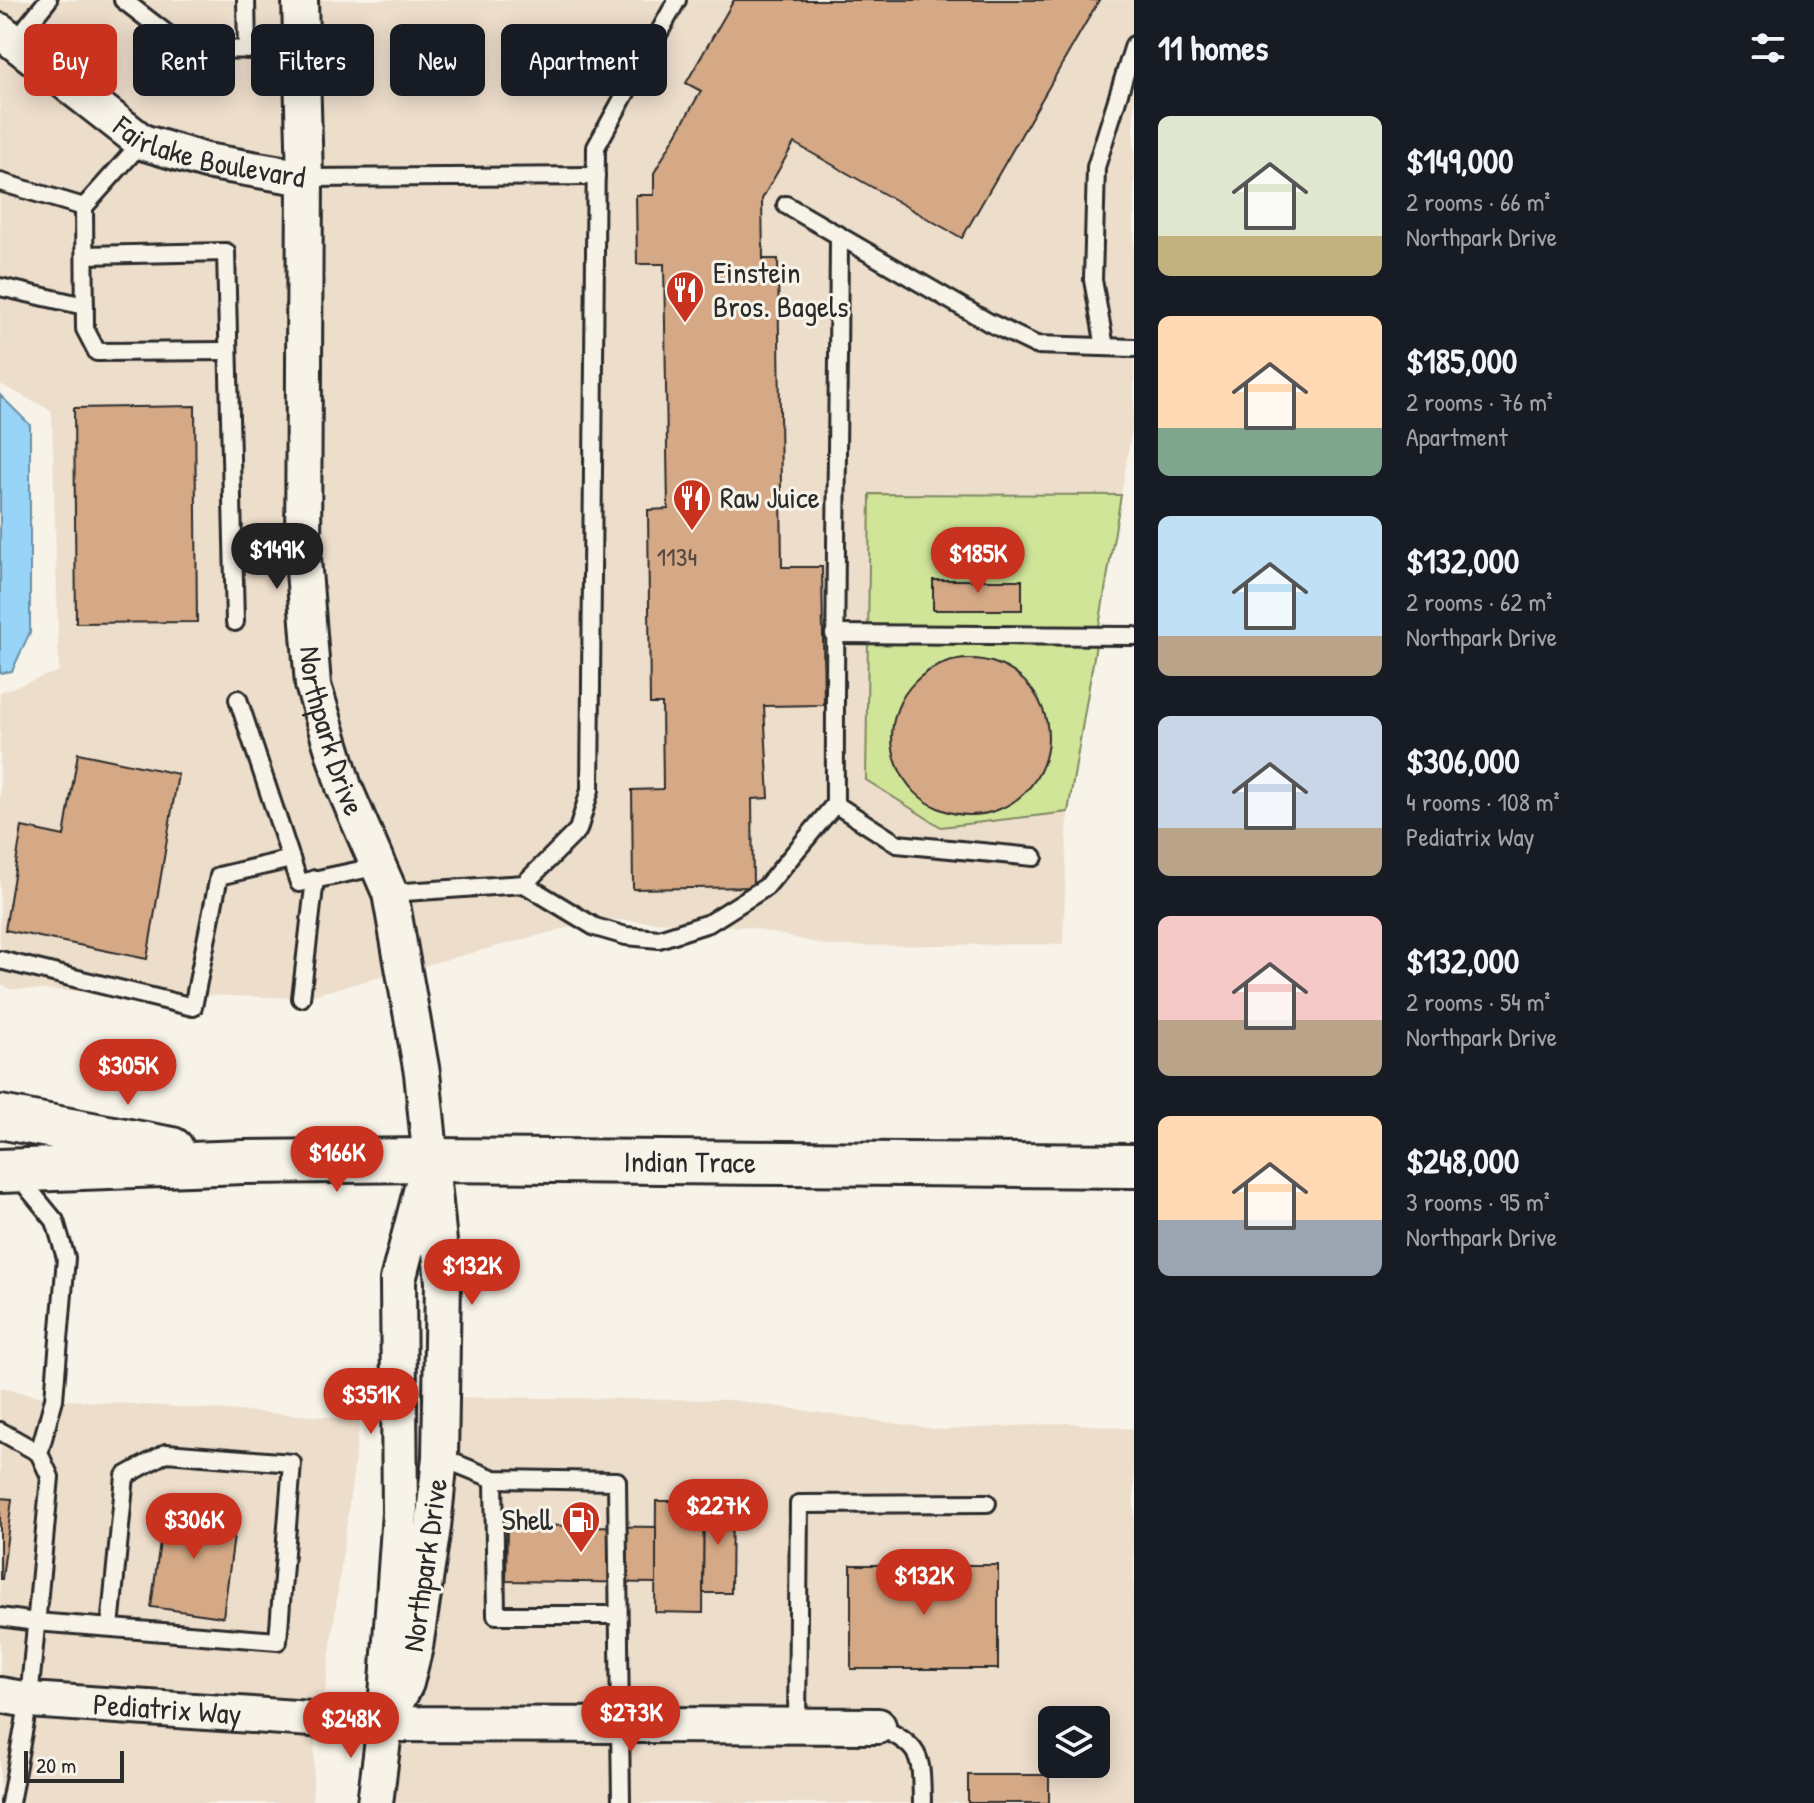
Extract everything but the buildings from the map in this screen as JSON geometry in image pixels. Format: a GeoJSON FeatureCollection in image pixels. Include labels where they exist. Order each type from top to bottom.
{"type":"FeatureCollection","features":[{"type":"Feature","properties":{"kind":"street","name":"Northpark Drive"},"geometry":{"type":"LineString","coordinates":[[300,0],[300,24]]}},
{"type":"Feature","properties":{"kind":"street","name":"Fairlake Boulevard"},"geometry":{"type":"LineString","coordinates":[[7,36],[142,142],[206,161],[305,178]]}},
{"type":"Feature","properties":{"kind":"street","name":"Northpark Drive"},"geometry":{"type":"LineString","coordinates":[[302,96],[305,178],[303,558],[313,685],[344,787],[385,880],[422,1073],[443,1282],[440,1457],[415,1647],[406,1683],[385,1724]]}},
{"type":"Feature","properties":{"kind":"street","name":"Indian Trace"},"geometry":{"type":"LineString","coordinates":[[0,1117],[244,1162]]}},
{"type":"Feature","properties":{"kind":"street","name":"Northpark Drive"},"geometry":{"type":"LineString","coordinates":[[375,1803],[385,1724],[400,1513],[398,1280],[429,1160]]}},
{"type":"Feature","properties":{"kind":"street","name":"Indian Trace"},"geometry":{"type":"LineString","coordinates":[[7,1171],[244,1162],[429,1160],[1134,1166]]}},
{"type":"Feature","properties":{"kind":"street","name":"Pediatrix Way"},"geometry":{"type":"LineString","coordinates":[[15,1697],[385,1724]]}},
{"type":"Feature","properties":{"kind":"street"},"geometry":{"type":"LineString","coordinates":[[385,1724],[878,1726]]}},
{"type":"Feature","properties":{"kind":"lane"},"geometry":{"type":"LineString","coordinates":[[7,36],[48,0]]}},
{"type":"Feature","properties":{"kind":"lane"},"geometry":{"type":"LineString","coordinates":[[123,0],[188,50],[251,50]]}},
{"type":"Feature","properties":{"kind":"lane"},"geometry":{"type":"LineString","coordinates":[[246,0],[247,50]]}},
{"type":"Feature","properties":{"kind":"lane"},"geometry":{"type":"LineString","coordinates":[[524,884],[578,830],[590,790],[596,147],[677,0]]}},
{"type":"Feature","properties":{"kind":"lane"},"geometry":{"type":"LineString","coordinates":[[1105,347],[1093,280],[1096,167],[1134,45]]}},
{"type":"Feature","properties":{"kind":"lane"},"geometry":{"type":"LineString","coordinates":[[142,142],[84,207],[85,329],[97,352],[228,351]]}},
{"type":"Feature","properties":{"kind":"lane","name":"Fairlake Boulevard"},"geometry":{"type":"LineString","coordinates":[[305,178],[596,176]]}},
{"type":"Feature","properties":{"kind":"lane"},"geometry":{"type":"LineString","coordinates":[[0,182],[84,207]]}},
{"type":"Feature","properties":{"kind":"lane"},"geometry":{"type":"LineString","coordinates":[[786,205],[988,322],[1036,345],[1134,348]]}},
{"type":"Feature","properties":{"kind":"lane"},"geometry":{"type":"LineString","coordinates":[[238,699],[299,883],[315,879],[524,884],[595,927],[626,936],[659,939],[709,923],[766,887],[835,804],[839,235]]}},
{"type":"Feature","properties":{"kind":"lane"},"geometry":{"type":"LineString","coordinates":[[85,255],[226,252],[235,622]]}},
{"type":"Feature","properties":{"kind":"lane"},"geometry":{"type":"LineString","coordinates":[[0,287],[85,306]]}},
{"type":"Feature","properties":{"kind":"lane"},"geometry":{"type":"LineString","coordinates":[[834,634],[1134,636]]}},
{"type":"Feature","properties":{"kind":"lane"},"geometry":{"type":"LineString","coordinates":[[835,804],[897,844],[1034,857]]}},
{"type":"Feature","properties":{"kind":"lane"},"geometry":{"type":"LineString","coordinates":[[0,960],[193,1007],[219,876],[291,859]]}},
{"type":"Feature","properties":{"kind":"lane"},"geometry":{"type":"LineString","coordinates":[[301,998],[315,879]]}},
{"type":"Feature","properties":{"kind":"lane"},"geometry":{"type":"LineString","coordinates":[[7,1171],[55,1221],[66,1258],[54,1399],[39,1453]]}},
{"type":"Feature","properties":{"kind":"lane"},"geometry":{"type":"LineString","coordinates":[[0,1431],[39,1453],[50,1477],[36,1622],[15,1697],[10,1803]]}},
{"type":"Feature","properties":{"kind":"lane"},"geometry":{"type":"LineString","coordinates":[[0,1617],[36,1622],[278,1641],[292,1463],[166,1453],[125,1476],[110,1627]]}},
{"type":"Feature","properties":{"kind":"lane"},"geometry":{"type":"LineString","coordinates":[[440,1457],[494,1479],[617,1481],[621,1803]]}},
{"type":"Feature","properties":{"kind":"lane"},"geometry":{"type":"LineString","coordinates":[[494,1479],[496,1615],[617,1615]]}},
{"type":"Feature","properties":{"kind":"lane"},"geometry":{"type":"LineString","coordinates":[[797,1726],[799,1504],[987,1503]]}},
{"type":"Feature","properties":{"kind":"lane"},"geometry":{"type":"LineString","coordinates":[[878,1726],[915,1748],[921,1774],[922,1803]]}},
{"type":"Feature","properties":{"kind":"shaded area"},"geometry":{"type":"Polygon","coordinates":[[[0,0],[1134,0],[1134,398],[1121,495],[870,494],[941,827],[1068,812],[1063,944],[830,946],[748,927],[600,919],[301,998],[10,989],[0,983],[0,692],[59,671],[52,411],[0,384],[0,0]]]}},
{"type":"Feature","properties":{"kind":"shaded area"},"geometry":{"type":"Polygon","coordinates":[[[0,1388],[54,1399],[360,1419],[325,1691],[316,1719],[312,1803],[0,1803],[0,1388]]]}},
{"type":"Feature","properties":{"kind":"shaded area"},"geometry":{"type":"Polygon","coordinates":[[[442,1397],[731,1400],[942,1430],[1068,1423],[1134,1429],[1134,1803],[377,1803],[442,1397]]]}},
{"type":"Feature","properties":{"kind":"green space"},"geometry":{"type":"Polygon","coordinates":[[[870,494],[1121,495],[1068,812],[941,827],[866,780],[870,494]]]}},
{"type":"Feature","properties":{"kind":"water"},"geometry":{"type":"Polygon","coordinates":[[[0,395],[30,425],[30,632],[12,671],[0,673],[0,395]]]}},
{"type":"Feature","properties":{"kind":"place","name":"Einstein Bros. Bagels"},"geometry":{"type":"Point","coordinates":[685,324]}},
{"type":"Feature","properties":{"kind":"place","name":"Raw Juice"},"geometry":{"type":"Point","coordinates":[692,532]}},
{"type":"Feature","properties":{"kind":"place","name":"Shell"},"geometry":{"type":"Point","coordinates":[581,1554]}}]}
